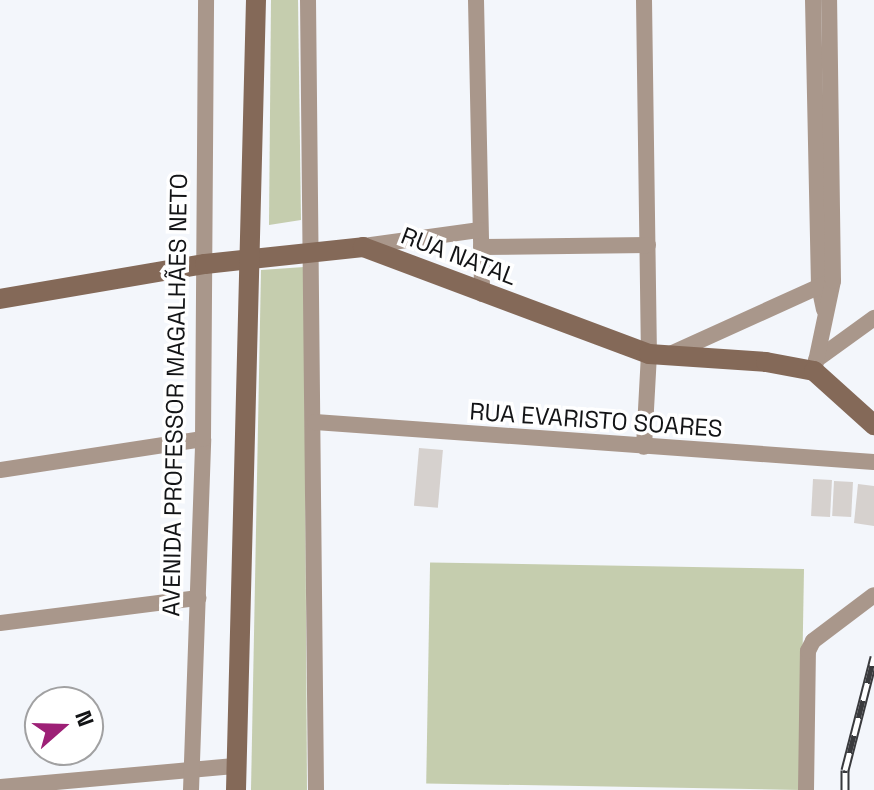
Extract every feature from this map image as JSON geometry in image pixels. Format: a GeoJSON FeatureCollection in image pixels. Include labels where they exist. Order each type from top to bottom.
{"type":"FeatureCollection","features":[{"type":"Feature","properties":{"kind":"street","name":"AVENIDA PROFESSOR MAGALHÃES NETO"},"geometry":{"type":"LineString","coordinates":[[191,790],[203,439],[206,0]]}},
{"type":"Feature","properties":{"kind":"street"},"geometry":{"type":"LineString","coordinates":[[236,790],[247,259],[256,0]]}},
{"type":"Feature","properties":{"kind":"street"},"geometry":{"type":"LineString","coordinates":[[308,0],[315,422],[316,790]]}},
{"type":"Feature","properties":{"kind":"street"},"geometry":{"type":"LineString","coordinates":[[476,0],[482,294]]}},
{"type":"Feature","properties":{"kind":"street"},"geometry":{"type":"LineString","coordinates":[[644,0],[648,245],[659,354],[644,447]]}},
{"type":"Feature","properties":{"kind":"street"},"geometry":{"type":"LineString","coordinates":[[813,0],[821,27],[826,284],[815,366]]}},
{"type":"Feature","properties":{"kind":"street"},"geometry":{"type":"LineString","coordinates":[[821,27],[829,0]]}},
{"type":"Feature","properties":{"kind":"street"},"geometry":{"type":"LineString","coordinates":[[363,247],[480,238],[648,245]]}},
{"type":"Feature","properties":{"kind":"street","name":"RUA NATAL"},"geometry":{"type":"LineString","coordinates":[[0,299],[205,264],[363,247],[482,294],[659,354],[815,366]]}},
{"type":"Feature","properties":{"kind":"street"},"geometry":{"type":"LineString","coordinates":[[659,354],[826,284]]}},
{"type":"Feature","properties":{"kind":"street"},"geometry":{"type":"LineString","coordinates":[[815,366],[874,318]]}},
{"type":"Feature","properties":{"kind":"street"},"geometry":{"type":"LineString","coordinates":[[815,366],[874,425]]}},
{"type":"Feature","properties":{"kind":"street","name":"RUA EVARISTO SOARES"},"geometry":{"type":"LineString","coordinates":[[315,422],[874,462]]}},
{"type":"Feature","properties":{"kind":"street"},"geometry":{"type":"LineString","coordinates":[[0,470],[203,439]]}},
{"type":"Feature","properties":{"kind":"street"},"geometry":{"type":"LineString","coordinates":[[806,790],[808,651],[813,641],[874,595]]}},
{"type":"Feature","properties":{"kind":"street"},"geometry":{"type":"LineString","coordinates":[[0,623],[198,598]]}},
{"type":"Feature","properties":{"kind":"street"},"geometry":{"type":"LineString","coordinates":[[0,787],[192,766],[237,766]]}},
{"type":"Feature","properties":{"kind":"green space"},"geometry":{"type":"Polygon","coordinates":[[[271,0],[298,0],[301,220],[269,225],[271,0]]]}},
{"type":"Feature","properties":{"kind":"green space"},"geometry":{"type":"Polygon","coordinates":[[[304,267],[307,790],[251,790],[261,270],[304,267]]]}},
{"type":"Feature","properties":{"kind":"green space"},"geometry":{"type":"Polygon","coordinates":[[[430,562],[804,569],[800,790],[426,783],[430,562]]]}},
{"type":"Feature","properties":{"kind":"building"},"geometry":{"type":"Polygon","coordinates":[[[419,448],[443,450],[438,508],[414,506],[419,448]]]}},
{"type":"Feature","properties":{"kind":"building"},"geometry":{"type":"Polygon","coordinates":[[[813,479],[832,480],[830,517],[811,516],[813,479]]]}},
{"type":"Feature","properties":{"kind":"building"},"geometry":{"type":"Polygon","coordinates":[[[834,481],[853,482],[851,517],[832,516],[834,481]]]}},
{"type":"Feature","properties":{"kind":"building"},"geometry":{"type":"Polygon","coordinates":[[[858,484],[874,486],[874,526],[854,523],[858,484]]]}},
{"type":"Feature","properties":{"kind":"railway"},"geometry":{"type":"LineString","coordinates":[[845,790],[845,770],[874,657]]}}]}
